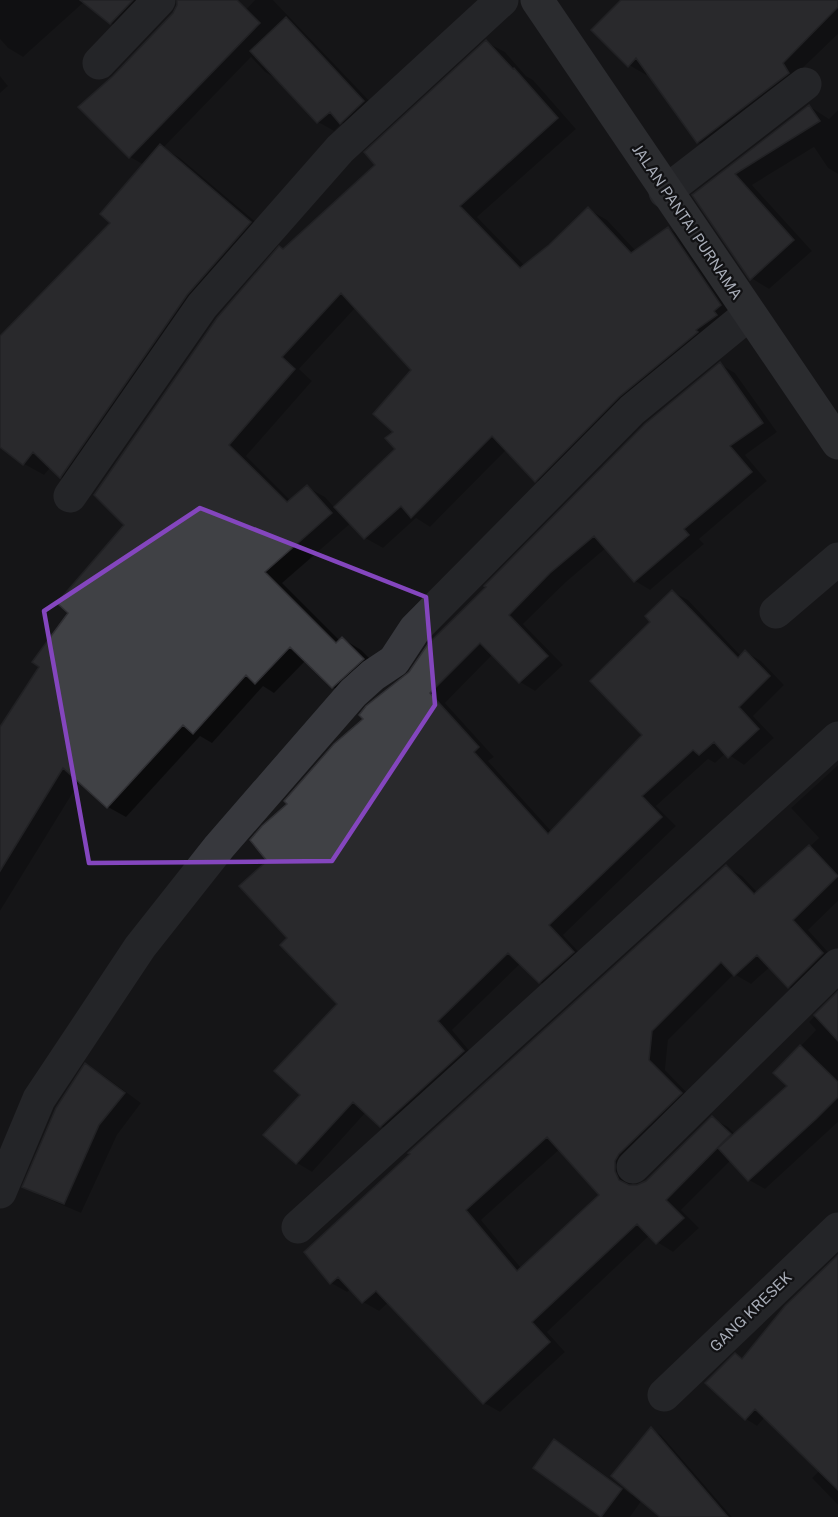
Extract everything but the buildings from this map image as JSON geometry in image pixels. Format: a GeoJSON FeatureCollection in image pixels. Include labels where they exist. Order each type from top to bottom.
{"type":"FeatureCollection","features":[{"type":"Feature","properties":{"kind":"street"},"geometry":{"type":"LineString","coordinates":[[99,63],[159,0]]}},
{"type":"Feature","properties":{"kind":"street"},"geometry":{"type":"LineString","coordinates":[[70,496],[209,297],[340,149],[502,0]]}},
{"type":"Feature","properties":{"kind":"street","name":"JALAN PANTAI PURNAMA"},"geometry":{"type":"LineString","coordinates":[[537,0],[838,444]]}},
{"type":"Feature","properties":{"kind":"street"},"geometry":{"type":"LineString","coordinates":[[665,192],[805,84]]}},
{"type":"Feature","properties":{"kind":"street"},"geometry":{"type":"LineString","coordinates":[[0,1192],[39,1099],[140,948],[219,847],[353,693],[373,675],[394,661],[415,629],[624,418],[749,314]]}},
{"type":"Feature","properties":{"kind":"street"},"geometry":{"type":"LineString","coordinates":[[776,612],[838,560]]}},
{"type":"Feature","properties":{"kind":"street"},"geometry":{"type":"LineString","coordinates":[[298,1227],[838,738]]}},
{"type":"Feature","properties":{"kind":"street"},"geometry":{"type":"LineString","coordinates":[[633,1167],[838,965]]}},
{"type":"Feature","properties":{"kind":"street","name":"GANG KRESEK"},"geometry":{"type":"LineString","coordinates":[[664,1395],[838,1228]]}},
{"type":"Feature","properties":{"kind":"highlighted area"},"geometry":{"type":"Polygon","coordinates":[[[200,508],[426,597],[435,705],[332,861],[89,863],[44,611],[200,508]]]}}]}
